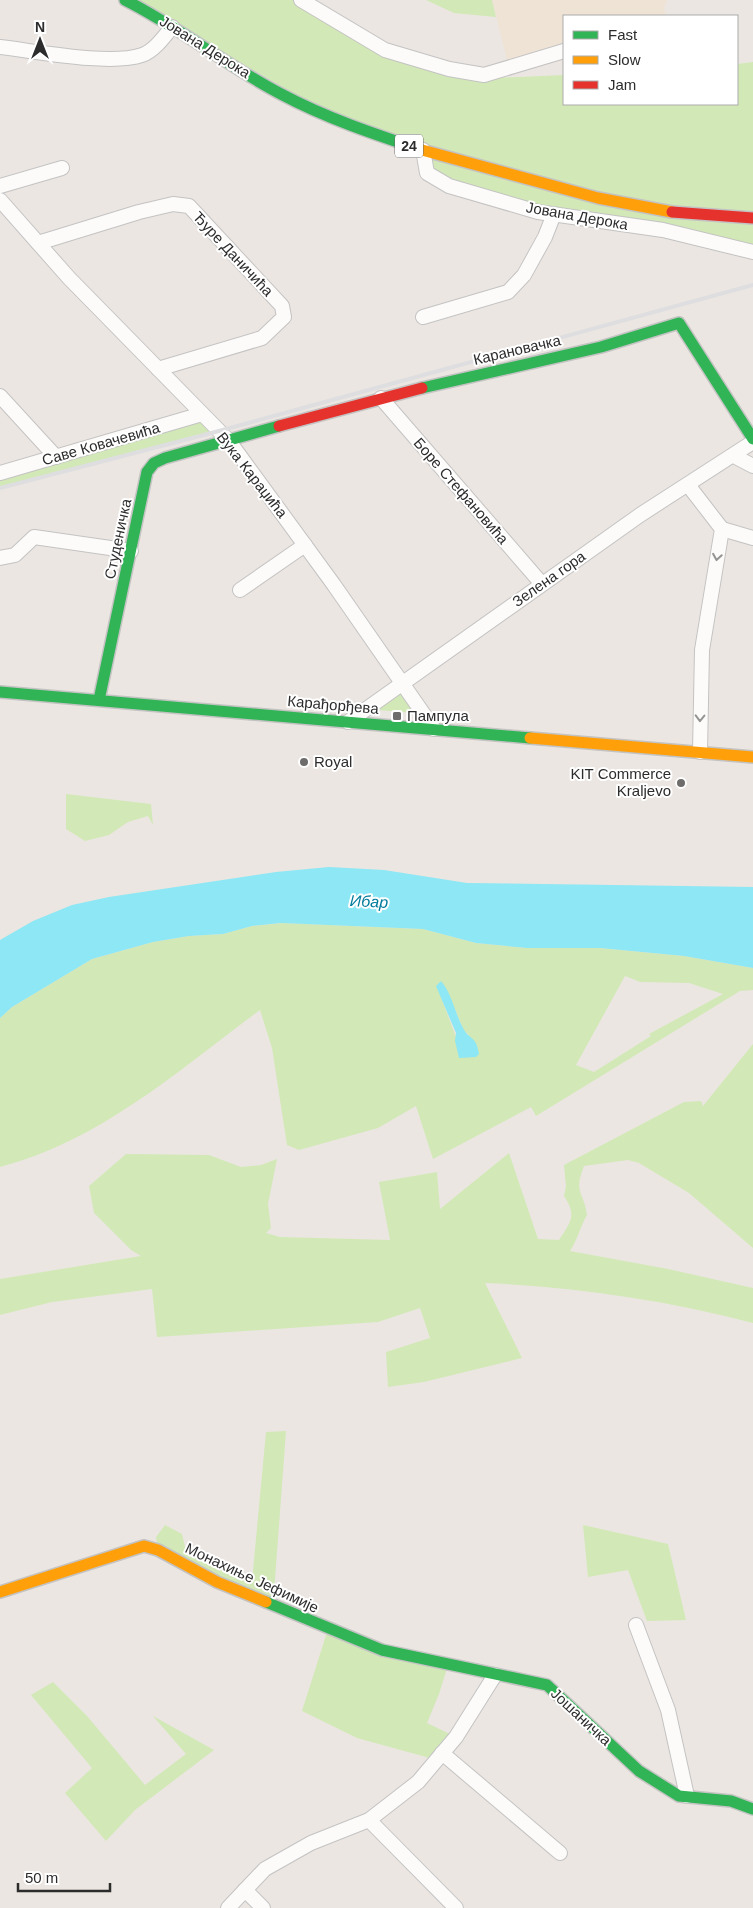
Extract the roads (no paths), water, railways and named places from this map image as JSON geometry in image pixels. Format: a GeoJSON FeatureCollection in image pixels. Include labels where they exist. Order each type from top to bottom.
{"type":"FeatureCollection","features":[{"type":"Feature","properties":{"kind":"street"},"geometry":{"type":"LineString","coordinates":[[302,0],[385,50],[449,69],[484,75],[563,51]]}},
{"type":"Feature","properties":{"kind":"street","name":"Јована Дерока"},"geometry":{"type":"LineString","coordinates":[[130,1],[297,103],[348,125],[422,150],[614,202],[673,212],[753,218]]}},
{"type":"Feature","properties":{"kind":"street"},"geometry":{"type":"LineString","coordinates":[[0,47],[122,60],[143,55],[157,44],[172,27]]}},
{"type":"Feature","properties":{"kind":"street","name":"Јована Дерока"},"geometry":{"type":"LineString","coordinates":[[422,150],[427,174],[449,186],[538,212],[663,230],[753,252]]}},
{"type":"Feature","properties":{"kind":"street"},"geometry":{"type":"LineString","coordinates":[[0,186],[62,168]]}},
{"type":"Feature","properties":{"kind":"street","name":"Вука Караџића"},"geometry":{"type":"LineString","coordinates":[[0,200],[38,243],[229,441],[305,545],[434,729]]}},
{"type":"Feature","properties":{"kind":"street","name":"Ђуре Даничића"},"geometry":{"type":"LineString","coordinates":[[38,243],[139,212],[173,204],[189,206],[282,306],[284,317],[262,338],[158,369]]}},
{"type":"Feature","properties":{"kind":"street"},"geometry":{"type":"LineString","coordinates":[[422,317],[508,292],[524,275],[545,237],[554,214]]}},
{"type":"Feature","properties":{"kind":"street","name":"Карановачка"},"geometry":{"type":"LineString","coordinates":[[229,441],[381,398],[601,347],[679,323],[753,440]]}},
{"type":"Feature","properties":{"kind":"street"},"geometry":{"type":"LineString","coordinates":[[0,396],[56,456]]}},
{"type":"Feature","properties":{"kind":"street","name":"Боре Стефановића"},"geometry":{"type":"LineString","coordinates":[[381,398],[542,584]]}},
{"type":"Feature","properties":{"kind":"street","name":"Саве Ковачевића"},"geometry":{"type":"LineString","coordinates":[[0,473],[202,414]]}},
{"type":"Feature","properties":{"kind":"street","name":"Зелена гора"},"geometry":{"type":"LineString","coordinates":[[348,722],[542,584],[734,456],[753,440]]}},
{"type":"Feature","properties":{"kind":"street","name":"Студеничка"},"geometry":{"type":"LineString","coordinates":[[99,700],[147,472],[154,463],[229,441]]}},
{"type":"Feature","properties":{"kind":"street"},"geometry":{"type":"LineString","coordinates":[[734,456],[753,466]]}},
{"type":"Feature","properties":{"kind":"street"},"geometry":{"type":"LineString","coordinates":[[688,485],[722,530],[753,538]]}},
{"type":"Feature","properties":{"kind":"street"},"geometry":{"type":"LineString","coordinates":[[700,752],[702,650],[722,530]]}},
{"type":"Feature","properties":{"kind":"street"},"geometry":{"type":"LineString","coordinates":[[0,558],[15,555],[34,537],[130,551]]}},
{"type":"Feature","properties":{"kind":"street"},"geometry":{"type":"LineString","coordinates":[[240,590],[305,545]]}},
{"type":"Feature","properties":{"kind":"street","name":"Карађорђева"},"geometry":{"type":"LineString","coordinates":[[0,692],[753,757]]}},
{"type":"Feature","properties":{"kind":"street","name":"Монахиње Јефимије"},"geometry":{"type":"LineString","coordinates":[[0,1592],[144,1546],[158,1550],[217,1582],[382,1650],[495,1675]]}},
{"type":"Feature","properties":{"kind":"street"},"geometry":{"type":"LineString","coordinates":[[636,1625],[668,1710],[688,1796]]}},
{"type":"Feature","properties":{"kind":"street"},"geometry":{"type":"LineString","coordinates":[[228,1908],[265,1869],[311,1843],[369,1820],[418,1782],[456,1737],[495,1675]]}},
{"type":"Feature","properties":{"kind":"street","name":"Јошаничка"},"geometry":{"type":"LineString","coordinates":[[495,1675],[547,1685],[639,1771],[671,1792],[731,1801],[753,1809]]}},
{"type":"Feature","properties":{"kind":"street"},"geometry":{"type":"LineString","coordinates":[[442,1753],[560,1852]]}},
{"type":"Feature","properties":{"kind":"street"},"geometry":{"type":"LineString","coordinates":[[369,1820],[456,1908]]}},
{"type":"Feature","properties":{"kind":"street"},"geometry":{"type":"LineString","coordinates":[[245,1890],[263,1908]]}},
{"type":"Feature","properties":{"kind":"water","name":"Ибар"},"geometry":{"type":"Polygon","coordinates":[[[329,867],[384,870],[467,883],[753,887],[753,968],[684,956],[600,948],[527,948],[476,943],[423,929],[281,923],[252,926],[223,934],[189,936],[153,942],[92,959],[12,1007],[0,1018],[0,940],[33,921],[72,905],[109,897],[276,872],[329,867]]]}},
{"type":"Feature","properties":{"kind":"water"},"geometry":{"type":"Polygon","coordinates":[[[441,981],[448,992],[465,1032],[478,1048],[479,1054],[476,1057],[459,1058],[455,1041],[456,1033],[436,986],[441,981]]]}},
{"type":"Feature","properties":{"kind":"railway"},"geometry":{"type":"LineString","coordinates":[[0,488],[219,431],[753,285]]}},
{"type":"Feature","properties":{"kind":"place","name":"Пампула"},"geometry":{"type":"Point","coordinates":[397,716]}},
{"type":"Feature","properties":{"kind":"place","name":"Royal"},"geometry":{"type":"Point","coordinates":[304,762]}},
{"type":"Feature","properties":{"kind":"place","name":"KIT Commerce Kraljevo"},"geometry":{"type":"Point","coordinates":[681,783]}}]}
